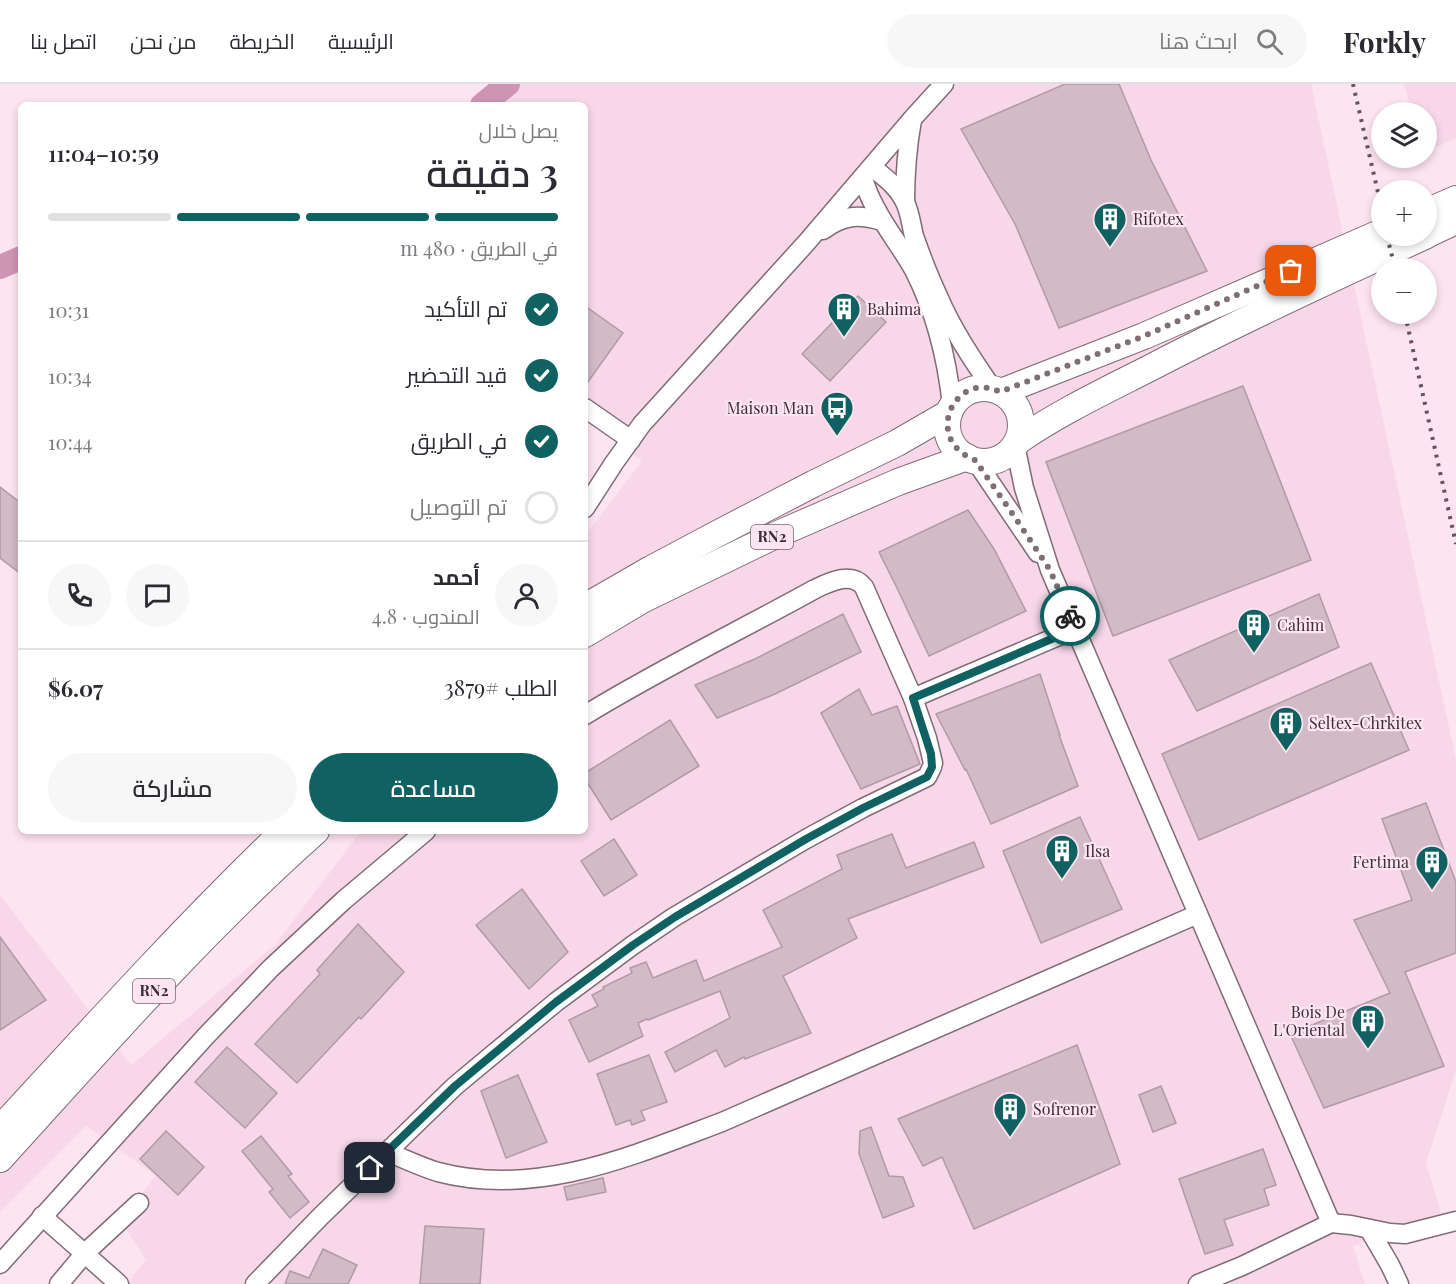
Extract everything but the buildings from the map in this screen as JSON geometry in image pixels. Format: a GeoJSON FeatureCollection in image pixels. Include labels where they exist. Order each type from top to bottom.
{"type":"FeatureCollection","features":[{"type":"Feature","properties":{"kind":"highway"},"geometry":{"type":"LineString","coordinates":[[1437,207],[1456,199]]}},
{"type":"Feature","properties":{"kind":"highway","name":"RN2"},"geometry":{"type":"LineString","coordinates":[[1437,230],[1456,221]]}},
{"type":"Feature","properties":{"kind":"highway","name":"RN2"},"geometry":{"type":"LineString","coordinates":[[588,606],[713,536],[897,443],[951,410],[960,397],[969,391],[981,388],[997,390],[1144,336],[1371,237]]}},
{"type":"Feature","properties":{"kind":"highway","name":"RN2"},"geometry":{"type":"LineString","coordinates":[[588,632],[642,600],[768,539],[898,482],[971,458],[985,461],[1004,456],[1016,443],[1062,412],[1285,301],[1402,246]]}},
{"type":"Feature","properties":{"kind":"highway"},"geometry":{"type":"LineString","coordinates":[[997,390],[1015,403],[1019,412],[1021,431],[1016,443]]}},
{"type":"Feature","properties":{"kind":"highway"},"geometry":{"type":"LineString","coordinates":[[951,410],[947,423],[948,434],[958,451],[971,458]]}},
{"type":"Feature","properties":{"kind":"highway","name":"RN2"},"geometry":{"type":"LineString","coordinates":[[0,1129],[132,985],[281,834]]}},
{"type":"Feature","properties":{"kind":"highway","name":"RN2"},"geometry":{"type":"LineString","coordinates":[[0,1159],[195,947],[273,869],[313,834]]}},
{"type":"Feature","properties":{"kind":"street"},"geometry":{"type":"LineString","coordinates":[[588,503],[642,424],[807,242],[944,84]]}},
{"type":"Feature","properties":{"kind":"street"},"geometry":{"type":"LineString","coordinates":[[905,202],[907,155],[913,118]]}},
{"type":"Feature","properties":{"kind":"street"},"geometry":{"type":"LineString","coordinates":[[868,172],[897,189],[905,202],[914,235],[939,300],[961,340],[997,390]]}},
{"type":"Feature","properties":{"kind":"street"},"geometry":{"type":"LineString","coordinates":[[868,172],[871,200],[913,269],[932,313],[944,349],[951,410]]}},
{"type":"Feature","properties":{"kind":"street"},"geometry":{"type":"LineString","coordinates":[[807,242],[831,224],[843,219],[868,216],[882,220]]}},
{"type":"Feature","properties":{"kind":"street"},"geometry":{"type":"LineString","coordinates":[[588,410],[630,440]]}},
{"type":"Feature","properties":{"kind":"street"},"geometry":{"type":"LineString","coordinates":[[1016,443],[1024,489],[1050,570],[1331,1223]]}},
{"type":"Feature","properties":{"kind":"street"},"geometry":{"type":"LineString","coordinates":[[971,458],[1010,510],[1050,570]]}},
{"type":"Feature","properties":{"kind":"street"},"geometry":{"type":"LineString","coordinates":[[255,1284],[321,1215],[455,1086],[556,1002],[675,917],[806,839],[927,777],[932,767],[931,754],[913,698],[864,587],[855,579],[848,578],[828,583],[815,589],[689,655],[588,713]]}},
{"type":"Feature","properties":{"kind":"street"},"geometry":{"type":"LineString","coordinates":[[913,698],[1075,629]]}},
{"type":"Feature","properties":{"kind":"street"},"geometry":{"type":"LineString","coordinates":[[0,1264],[205,1037],[272,968],[344,900],[422,834]]}},
{"type":"Feature","properties":{"kind":"street"},"geometry":{"type":"LineString","coordinates":[[387,1152],[437,1171],[488,1179],[518,1181],[547,1178],[592,1168],[722,1122],[1198,915]]}},
{"type":"Feature","properties":{"kind":"street"},"geometry":{"type":"LineString","coordinates":[[59,1284],[85,1253],[139,1203]]}},
{"type":"Feature","properties":{"kind":"street"},"geometry":{"type":"LineString","coordinates":[[42,1216],[119,1284]]}},
{"type":"Feature","properties":{"kind":"street"},"geometry":{"type":"LineString","coordinates":[[1198,1284],[1242,1266],[1331,1223],[1405,1234],[1456,1221]]}},
{"type":"Feature","properties":{"kind":"street"},"geometry":{"type":"LineString","coordinates":[[1369,1229],[1399,1284]]}},
{"type":"Feature","properties":{"kind":"shaded area"},"geometry":{"type":"Polygon","coordinates":[[[509,84],[1311,84],[1456,760],[1456,1070],[1426,1163],[1441,1213],[1353,1246],[1365,1284],[126,1284],[146,1260],[120,1220],[156,1176],[86,1126],[0,1212],[0,895],[131,1065],[275,945],[359,834],[588,834],[588,532],[642,461],[588,421],[588,102],[494,102],[509,84]]]}},
{"type":"Feature","properties":{"kind":"shaded area"},"geometry":{"type":"Polygon","coordinates":[[[1404,84],[1456,84],[1456,138],[1437,147],[1437,102],[1409,102],[1404,84]]]}},
{"type":"Feature","properties":{"kind":"waterway"},"geometry":{"type":"LineString","coordinates":[[486,102],[508,84]]}},
{"type":"Feature","properties":{"kind":"waterway"},"geometry":{"type":"LineString","coordinates":[[0,267],[18,259]]}},
{"type":"Feature","properties":{"kind":"railway"},"geometry":{"type":"LineString","coordinates":[[1353,84],[1375,180]]}},
{"type":"Feature","properties":{"kind":"railway"},"geometry":{"type":"LineString","coordinates":[[1390,246],[1392,258]]}},
{"type":"Feature","properties":{"kind":"railway"},"geometry":{"type":"LineString","coordinates":[[1407,324],[1456,544]]}},
{"type":"Feature","properties":{"kind":"way so far"},"geometry":{"type":"LineString","coordinates":[[1070,616],[1050,570],[1010,510],[975,460],[958,451],[952,443],[947,423],[952,406],[969,391],[993,388],[1000,392],[1144,336],[1291,271]]}},
{"type":"Feature","properties":{"kind":"place","name":"Rifotex"},"geometry":{"type":"Point","coordinates":[1110,248]}},
{"type":"Feature","properties":{"kind":"place","name":"Bahima"},"geometry":{"type":"Point","coordinates":[844,338]}},
{"type":"Feature","properties":{"kind":"place","name":"Maison Man"},"geometry":{"type":"Point","coordinates":[837,437]}},
{"type":"Feature","properties":{"kind":"place","name":"Cahim"},"geometry":{"type":"Point","coordinates":[1254,654]}},
{"type":"Feature","properties":{"kind":"place","name":"Seltex-Chrkitex"},"geometry":{"type":"Point","coordinates":[1286,752]}},
{"type":"Feature","properties":{"kind":"place","name":"Ilsa"},"geometry":{"type":"Point","coordinates":[1062,880]}},
{"type":"Feature","properties":{"kind":"place","name":"Fertima"},"geometry":{"type":"Point","coordinates":[1432,891]}},
{"type":"Feature","properties":{"kind":"place","name":"Bois De L'Oriental"},"geometry":{"type":"Point","coordinates":[1368,1050]}},
{"type":"Feature","properties":{"kind":"place","name":"Sofrenor"},"geometry":{"type":"Point","coordinates":[1010,1138]}},
{"type":"Feature","properties":{"kind":"route"},"geometry":{"type":"LineString","coordinates":[[370,1168],[455,1086],[556,1002],[633,945],[675,917],[806,839],[927,777],[933,763],[913,698],[1075,629],[1070,616]]}}]}
